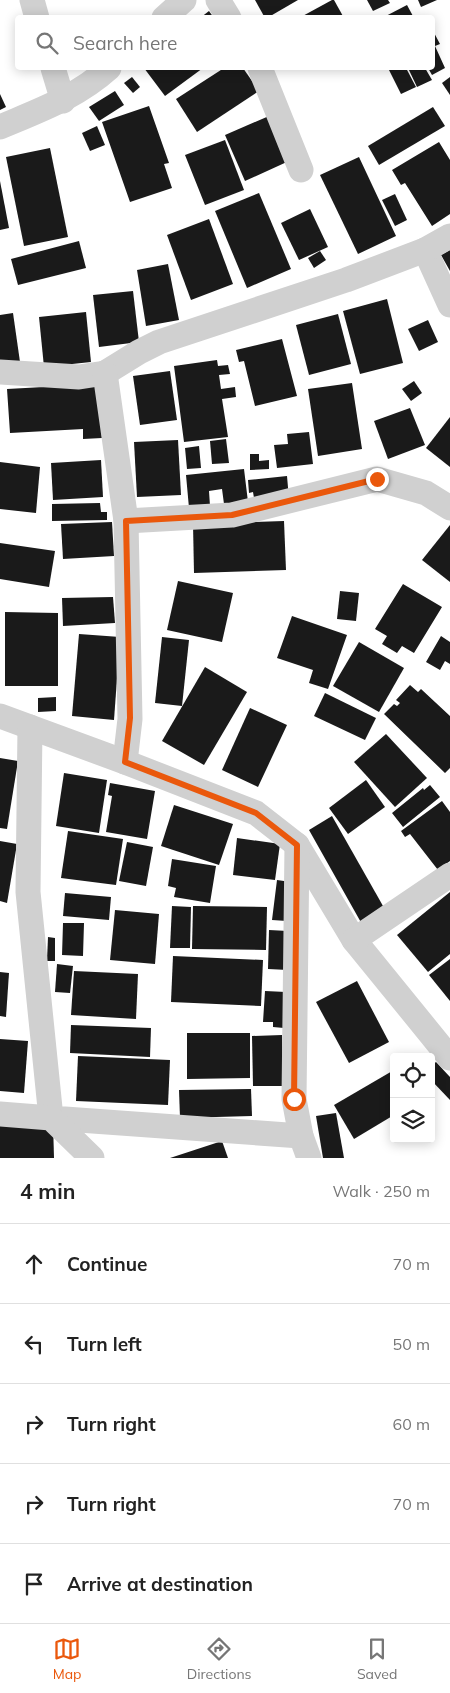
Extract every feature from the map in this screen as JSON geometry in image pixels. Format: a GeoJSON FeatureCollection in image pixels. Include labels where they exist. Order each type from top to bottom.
{"type":"FeatureCollection","features":[{"type":"Feature","properties":{"kind":"street"},"geometry":{"type":"LineString","coordinates":[[32,0],[36,15]]}},
{"type":"Feature","properties":{"kind":"street"},"geometry":{"type":"LineString","coordinates":[[167,15],[184,0]]}},
{"type":"Feature","properties":{"kind":"street"},"geometry":{"type":"LineString","coordinates":[[218,0],[226,15]]}},
{"type":"Feature","properties":{"kind":"street"},"geometry":{"type":"LineString","coordinates":[[53,70],[63,101]]}},
{"type":"Feature","properties":{"kind":"street"},"geometry":{"type":"LineString","coordinates":[[0,127],[63,101],[95,81],[108,70]]}},
{"type":"Feature","properties":{"kind":"street"},"geometry":{"type":"LineString","coordinates":[[261,70],[301,170]]}},
{"type":"Feature","properties":{"kind":"street"},"geometry":{"type":"LineString","coordinates":[[0,372],[79,377],[105,373],[159,342],[346,280],[425,250],[450,236]]}},
{"type":"Feature","properties":{"kind":"street"},"geometry":{"type":"LineString","coordinates":[[425,250],[450,305]]}},
{"type":"Feature","properties":{"kind":"street"},"geometry":{"type":"LineString","coordinates":[[105,373],[126,521],[130,718],[125,762]]}},
{"type":"Feature","properties":{"kind":"street"},"geometry":{"type":"LineString","coordinates":[[126,521],[232,515],[377,479],[426,493],[450,508]]}},
{"type":"Feature","properties":{"kind":"street"},"geometry":{"type":"LineString","coordinates":[[0,716],[256,813],[297,845],[354,940],[450,1058]]}},
{"type":"Feature","properties":{"kind":"street"},"geometry":{"type":"LineString","coordinates":[[30,727],[28,892],[51,1118],[92,1158]]}},
{"type":"Feature","properties":{"kind":"street"},"geometry":{"type":"LineString","coordinates":[[0,1114],[51,1118],[305,1147],[294,1099],[297,845]]}},
{"type":"Feature","properties":{"kind":"street"},"geometry":{"type":"LineString","coordinates":[[354,940],[450,875]]}},
{"type":"Feature","properties":{"kind":"building"},"geometry":{"type":"Polygon","coordinates":[[[255,0],[298,0],[272,15],[263,15],[255,0]]]}},
{"type":"Feature","properties":{"kind":"building"},"geometry":{"type":"Polygon","coordinates":[[[334,0],[342,15],[304,15],[334,0]]]}},
{"type":"Feature","properties":{"kind":"building"},"geometry":{"type":"Polygon","coordinates":[[[367,0],[388,0],[390,3],[373,11],[367,0]]]}},
{"type":"Feature","properties":{"kind":"building"},"geometry":{"type":"Polygon","coordinates":[[[418,0],[437,0],[421,7],[418,0]]]}},
{"type":"Feature","properties":{"kind":"building"},"geometry":{"type":"Polygon","coordinates":[[[407,5],[412,15],[388,15],[407,5]]]}},
{"type":"Feature","properties":{"kind":"building"},"geometry":{"type":"Polygon","coordinates":[[[209,11],[212,15],[204,15],[209,11]]]}},
{"type":"Feature","properties":{"kind":"building"},"geometry":{"type":"Polygon","coordinates":[[[435,35],[440,44],[435,46],[435,35]]]}},
{"type":"Feature","properties":{"kind":"building"},"geometry":{"type":"Polygon","coordinates":[[[435,46],[445,68],[432,75],[429,70],[435,70],[435,46]]]}},
{"type":"Feature","properties":{"kind":"building"},"geometry":{"type":"Polygon","coordinates":[[[146,70],[200,70],[165,96],[146,70]]]}},
{"type":"Feature","properties":{"kind":"building"},"geometry":{"type":"Polygon","coordinates":[[[221,70],[244,70],[259,91],[197,132],[176,99],[221,70]]]}},
{"type":"Feature","properties":{"kind":"building"},"geometry":{"type":"Polygon","coordinates":[[[389,70],[407,70],[416,87],[401,94],[389,70]]]}},
{"type":"Feature","properties":{"kind":"building"},"geometry":{"type":"Polygon","coordinates":[[[409,70],[426,70],[432,80],[417,87],[409,70]]]}},
{"type":"Feature","properties":{"kind":"building"},"geometry":{"type":"Polygon","coordinates":[[[132,77],[140,87],[133,93],[124,83],[132,77]]]}},
{"type":"Feature","properties":{"kind":"building"},"geometry":{"type":"Polygon","coordinates":[[[450,77],[450,95],[442,83],[450,77]]]}},
{"type":"Feature","properties":{"kind":"building"},"geometry":{"type":"Polygon","coordinates":[[[115,91],[124,105],[99,121],[89,107],[115,91]]]}},
{"type":"Feature","properties":{"kind":"building"},"geometry":{"type":"Polygon","coordinates":[[[0,94],[6,107],[0,110],[0,94]]]}},
{"type":"Feature","properties":{"kind":"building"},"geometry":{"type":"Polygon","coordinates":[[[149,106],[169,163],[164,164],[172,188],[130,202],[102,122],[149,106]]]}},
{"type":"Feature","properties":{"kind":"building"},"geometry":{"type":"Polygon","coordinates":[[[433,107],[445,126],[379,165],[368,146],[433,107]]]}},
{"type":"Feature","properties":{"kind":"building"},"geometry":{"type":"Polygon","coordinates":[[[269,116],[289,161],[245,181],[225,135],[269,116]]]}},
{"type":"Feature","properties":{"kind":"building"},"geometry":{"type":"Polygon","coordinates":[[[97,126],[105,145],[90,151],[82,133],[97,126]]]}},
{"type":"Feature","properties":{"kind":"building"},"geometry":{"type":"Polygon","coordinates":[[[225,140],[244,190],[205,205],[185,155],[225,140]]]}},
{"type":"Feature","properties":{"kind":"building"},"geometry":{"type":"Polygon","coordinates":[[[439,142],[450,160],[450,214],[432,226],[405,183],[401,185],[392,170],[439,142]]]}},
{"type":"Feature","properties":{"kind":"building"},"geometry":{"type":"Polygon","coordinates":[[[50,148],[68,237],[24,246],[6,157],[50,148]]]}},
{"type":"Feature","properties":{"kind":"building"},"geometry":{"type":"Polygon","coordinates":[[[359,157],[396,236],[358,254],[320,175],[359,157]]]}},
{"type":"Feature","properties":{"kind":"building"},"geometry":{"type":"Polygon","coordinates":[[[0,181],[9,228],[0,230],[0,181]]]}},
{"type":"Feature","properties":{"kind":"building"},"geometry":{"type":"Polygon","coordinates":[[[259,193],[291,269],[247,288],[215,211],[259,193]]]}},
{"type":"Feature","properties":{"kind":"building"},"geometry":{"type":"Polygon","coordinates":[[[395,194],[407,220],[395,226],[382,200],[395,194]]]}},
{"type":"Feature","properties":{"kind":"building"},"geometry":{"type":"Polygon","coordinates":[[[310,209],[328,247],[299,260],[281,223],[310,209]]]}},
{"type":"Feature","properties":{"kind":"building"},"geometry":{"type":"Polygon","coordinates":[[[209,219],[233,284],[191,300],[167,235],[209,219]]]}},
{"type":"Feature","properties":{"kind":"building"},"geometry":{"type":"Polygon","coordinates":[[[79,241],[86,268],[18,285],[11,259],[79,241]]]}},
{"type":"Feature","properties":{"kind":"building"},"geometry":{"type":"Polygon","coordinates":[[[450,250],[450,271],[441,255],[450,250]]]}},
{"type":"Feature","properties":{"kind":"building"},"geometry":{"type":"Polygon","coordinates":[[[320,251],[326,260],[314,268],[308,258],[320,251]]]}},
{"type":"Feature","properties":{"kind":"building"},"geometry":{"type":"Polygon","coordinates":[[[168,264],[179,320],[146,326],[137,270],[168,264]]]}},
{"type":"Feature","properties":{"kind":"building"},"geometry":{"type":"Polygon","coordinates":[[[133,291],[139,342],[99,347],[93,295],[133,291]]]}},
{"type":"Feature","properties":{"kind":"building"},"geometry":{"type":"Polygon","coordinates":[[[387,299],[403,363],[360,374],[343,311],[387,299]]]}},
{"type":"Feature","properties":{"kind":"building"},"geometry":{"type":"Polygon","coordinates":[[[86,312],[91,362],[44,367],[39,317],[86,312]]]}},
{"type":"Feature","properties":{"kind":"building"},"geometry":{"type":"Polygon","coordinates":[[[13,313],[20,362],[0,365],[0,315],[13,313]]]}},
{"type":"Feature","properties":{"kind":"building"},"geometry":{"type":"Polygon","coordinates":[[[338,314],[351,364],[309,375],[296,325],[338,314]]]}},
{"type":"Feature","properties":{"kind":"building"},"geometry":{"type":"Polygon","coordinates":[[[428,320],[438,342],[419,351],[408,329],[428,320]]]}},
{"type":"Feature","properties":{"kind":"building"},"geometry":{"type":"Polygon","coordinates":[[[282,339],[297,396],[255,406],[244,361],[239,362],[236,350],[282,339]]]}},
{"type":"Feature","properties":{"kind":"building"},"geometry":{"type":"Polygon","coordinates":[[[217,360],[218,366],[228,365],[230,374],[219,375],[221,389],[235,387],[236,397],[222,399],[228,437],[184,442],[174,366],[217,360]]]}},
{"type":"Feature","properties":{"kind":"building"},"geometry":{"type":"Polygon","coordinates":[[[170,371],[177,420],[140,425],[133,376],[170,371]]]}},
{"type":"Feature","properties":{"kind":"building"},"geometry":{"type":"Polygon","coordinates":[[[414,381],[422,393],[411,401],[402,389],[414,381]]]}},
{"type":"Feature","properties":{"kind":"building"},"geometry":{"type":"Polygon","coordinates":[[[352,383],[362,449],[318,456],[308,389],[352,383]]]}},
{"type":"Feature","properties":{"kind":"building"},"geometry":{"type":"Polygon","coordinates":[[[99,384],[102,438],[83,439],[83,429],[10,433],[7,389],[99,384]]]}},
{"type":"Feature","properties":{"kind":"building"},"geometry":{"type":"Polygon","coordinates":[[[410,408],[425,445],[388,459],[374,421],[410,408]]]}},
{"type":"Feature","properties":{"kind":"building"},"geometry":{"type":"Polygon","coordinates":[[[450,417],[450,467],[426,448],[450,417]]]}},
{"type":"Feature","properties":{"kind":"building"},"geometry":{"type":"Polygon","coordinates":[[[309,432],[313,464],[277,468],[274,445],[288,444],[287,434],[309,432]]]}},
{"type":"Feature","properties":{"kind":"building"},"geometry":{"type":"Polygon","coordinates":[[[226,439],[229,463],[212,464],[210,441],[226,439]]]}},
{"type":"Feature","properties":{"kind":"building"},"geometry":{"type":"Polygon","coordinates":[[[178,440],[181,495],[137,497],[134,442],[178,440]]]}},
{"type":"Feature","properties":{"kind":"building"},"geometry":{"type":"Polygon","coordinates":[[[199,446],[201,468],[187,469],[185,448],[199,446]]]}},
{"type":"Feature","properties":{"kind":"building"},"geometry":{"type":"Polygon","coordinates":[[[250,454],[259,454],[259,461],[269,460],[269,469],[250,470],[250,454]]]}},
{"type":"Feature","properties":{"kind":"building"},"geometry":{"type":"Polygon","coordinates":[[[101,460],[103,497],[53,500],[51,463],[101,460]]]}},
{"type":"Feature","properties":{"kind":"building"},"geometry":{"type":"Polygon","coordinates":[[[0,462],[40,467],[36,513],[0,509],[0,462]]]}},
{"type":"Feature","properties":{"kind":"building"},"geometry":{"type":"Polygon","coordinates":[[[244,469],[248,502],[224,504],[222,489],[209,491],[210,506],[189,508],[186,475],[244,469]]]}},
{"type":"Feature","properties":{"kind":"building"},"geometry":{"type":"Polygon","coordinates":[[[287,476],[289,499],[254,498],[253,492],[249,493],[248,480],[287,476]]]}},
{"type":"Feature","properties":{"kind":"building"},"geometry":{"type":"Polygon","coordinates":[[[100,503],[101,512],[107,512],[107,520],[52,521],[52,504],[100,503]]]}},
{"type":"Feature","properties":{"kind":"building"},"geometry":{"type":"Polygon","coordinates":[[[284,521],[286,570],[194,573],[193,524],[284,521]]]}},
{"type":"Feature","properties":{"kind":"building"},"geometry":{"type":"Polygon","coordinates":[[[112,522],[114,556],[63,559],[61,524],[112,522]]]}},
{"type":"Feature","properties":{"kind":"building"},"geometry":{"type":"Polygon","coordinates":[[[450,525],[450,582],[422,560],[450,525]]]}},
{"type":"Feature","properties":{"kind":"building"},"geometry":{"type":"Polygon","coordinates":[[[0,543],[55,551],[49,587],[0,579],[0,543]]]}},
{"type":"Feature","properties":{"kind":"building"},"geometry":{"type":"Polygon","coordinates":[[[178,581],[233,593],[222,642],[167,630],[178,581]]]}},
{"type":"Feature","properties":{"kind":"building"},"geometry":{"type":"Polygon","coordinates":[[[403,584],[442,607],[414,653],[402,646],[397,653],[382,644],[387,636],[375,629],[403,584]]]}},
{"type":"Feature","properties":{"kind":"building"},"geometry":{"type":"Polygon","coordinates":[[[340,591],[359,593],[356,621],[337,619],[340,591]]]}},
{"type":"Feature","properties":{"kind":"building"},"geometry":{"type":"Polygon","coordinates":[[[113,597],[115,623],[63,626],[62,598],[113,597]]]}},
{"type":"Feature","properties":{"kind":"building"},"geometry":{"type":"Polygon","coordinates":[[[5,612],[58,613],[58,686],[5,686],[5,612]]]}},
{"type":"Feature","properties":{"kind":"building"},"geometry":{"type":"Polygon","coordinates":[[[292,616],[347,635],[328,689],[309,683],[313,670],[277,658],[292,616]]]}},
{"type":"Feature","properties":{"kind":"building"},"geometry":{"type":"Polygon","coordinates":[[[79,634],[120,637],[114,720],[72,716],[79,634]]]}},
{"type":"Feature","properties":{"kind":"building"},"geometry":{"type":"Polygon","coordinates":[[[441,636],[450,642],[450,664],[445,661],[440,670],[426,662],[441,636]]]}},
{"type":"Feature","properties":{"kind":"building"},"geometry":{"type":"Polygon","coordinates":[[[162,637],[189,640],[182,706],[155,703],[162,637]]]}},
{"type":"Feature","properties":{"kind":"building"},"geometry":{"type":"Polygon","coordinates":[[[359,642],[404,668],[379,712],[333,686],[359,642]]]}},
{"type":"Feature","properties":{"kind":"building"},"geometry":{"type":"Polygon","coordinates":[[[205,667],[247,692],[204,765],[162,741],[205,667]]]}},
{"type":"Feature","properties":{"kind":"building"},"geometry":{"type":"Polygon","coordinates":[[[410,685],[418,692],[421,689],[450,716],[450,768],[445,773],[384,714],[394,704],[397,706],[400,703],[396,700],[410,685]]]}},
{"type":"Feature","properties":{"kind":"building"},"geometry":{"type":"Polygon","coordinates":[[[325,693],[376,718],[365,740],[314,716],[325,693]]]}},
{"type":"Feature","properties":{"kind":"building"},"geometry":{"type":"Polygon","coordinates":[[[56,697],[56,711],[38,712],[38,698],[56,697]]]}},
{"type":"Feature","properties":{"kind":"building"},"geometry":{"type":"Polygon","coordinates":[[[250,708],[287,725],[258,787],[222,770],[250,708]]]}},
{"type":"Feature","properties":{"kind":"building"},"geometry":{"type":"Polygon","coordinates":[[[386,734],[427,778],[395,807],[354,762],[386,734]]]}},
{"type":"Feature","properties":{"kind":"building"},"geometry":{"type":"Polygon","coordinates":[[[0,758],[18,761],[7,829],[0,828],[0,758]]]}},
{"type":"Feature","properties":{"kind":"building"},"geometry":{"type":"Polygon","coordinates":[[[64,773],[107,780],[99,833],[56,826],[64,773]]]}},
{"type":"Feature","properties":{"kind":"building"},"geometry":{"type":"Polygon","coordinates":[[[366,780],[385,807],[348,834],[329,808],[366,780]]]}},
{"type":"Feature","properties":{"kind":"building"},"geometry":{"type":"Polygon","coordinates":[[[110,783],[155,791],[147,839],[106,832],[112,796],[108,795],[110,783]]]}},
{"type":"Feature","properties":{"kind":"building"},"geometry":{"type":"Polygon","coordinates":[[[430,785],[440,797],[403,827],[392,813],[423,788],[424,790],[430,785]]]}},
{"type":"Feature","properties":{"kind":"building"},"geometry":{"type":"Polygon","coordinates":[[[442,801],[450,812],[450,861],[438,870],[410,834],[405,837],[401,831],[442,801]]]}},
{"type":"Feature","properties":{"kind":"building"},"geometry":{"type":"Polygon","coordinates":[[[174,805],[233,824],[219,865],[161,846],[174,805]]]}},
{"type":"Feature","properties":{"kind":"building"},"geometry":{"type":"Polygon","coordinates":[[[332,816],[387,913],[363,926],[309,830],[332,816]]]}},
{"type":"Feature","properties":{"kind":"building"},"geometry":{"type":"Polygon","coordinates":[[[68,831],[123,839],[116,885],[61,878],[68,831]]]}},
{"type":"Feature","properties":{"kind":"building"},"geometry":{"type":"Polygon","coordinates":[[[237,838],[280,844],[275,880],[233,875],[237,838]]]}},
{"type":"Feature","properties":{"kind":"building"},"geometry":{"type":"Polygon","coordinates":[[[0,841],[17,844],[7,903],[0,901],[0,841]]]}},
{"type":"Feature","properties":{"kind":"building"},"geometry":{"type":"Polygon","coordinates":[[[127,842],[153,847],[146,886],[119,881],[127,842]]]}},
{"type":"Feature","properties":{"kind":"building"},"geometry":{"type":"Polygon","coordinates":[[[172,859],[216,866],[210,903],[174,897],[176,888],[168,886],[172,859]]]}},
{"type":"Feature","properties":{"kind":"building"},"geometry":{"type":"Polygon","coordinates":[[[277,880],[291,882],[287,921],[272,920],[277,880]]]}},
{"type":"Feature","properties":{"kind":"building"},"geometry":{"type":"Polygon","coordinates":[[[450,892],[450,954],[428,972],[397,935],[450,892]]]}},
{"type":"Feature","properties":{"kind":"building"},"geometry":{"type":"Polygon","coordinates":[[[65,893],[111,897],[109,920],[63,916],[65,893]]]}},
{"type":"Feature","properties":{"kind":"building"},"geometry":{"type":"Polygon","coordinates":[[[172,906],[191,907],[190,948],[170,948],[172,906]]]}},
{"type":"Feature","properties":{"kind":"building"},"geometry":{"type":"Polygon","coordinates":[[[193,906],[267,907],[266,950],[192,949],[193,906]]]}},
{"type":"Feature","properties":{"kind":"building"},"geometry":{"type":"Polygon","coordinates":[[[115,910],[159,914],[155,964],[110,960],[115,910]]]}},
{"type":"Feature","properties":{"kind":"building"},"geometry":{"type":"Polygon","coordinates":[[[63,923],[84,923],[83,956],[62,955],[63,923]]]}},
{"type":"Feature","properties":{"kind":"building"},"geometry":{"type":"Polygon","coordinates":[[[269,930],[288,931],[288,970],[268,969],[269,930]]]}},
{"type":"Feature","properties":{"kind":"building"},"geometry":{"type":"Polygon","coordinates":[[[48,937],[55,938],[55,961],[47,961],[48,937]]]}},
{"type":"Feature","properties":{"kind":"building"},"geometry":{"type":"Polygon","coordinates":[[[173,956],[263,960],[261,1006],[171,1002],[173,956]]]}},
{"type":"Feature","properties":{"kind":"building"},"geometry":{"type":"Polygon","coordinates":[[[450,959],[450,1001],[429,975],[450,959]]]}},
{"type":"Feature","properties":{"kind":"building"},"geometry":{"type":"Polygon","coordinates":[[[57,964],[73,966],[70,993],[55,992],[57,964]]]}},
{"type":"Feature","properties":{"kind":"building"},"geometry":{"type":"Polygon","coordinates":[[[74,971],[138,974],[136,1019],[71,1015],[74,971]]]}},
{"type":"Feature","properties":{"kind":"building"},"geometry":{"type":"Polygon","coordinates":[[[0,972],[9,973],[6,1017],[0,1016],[0,972]]]}},
{"type":"Feature","properties":{"kind":"building"},"geometry":{"type":"Polygon","coordinates":[[[357,981],[389,1042],[349,1063],[316,1002],[357,981]]]}},
{"type":"Feature","properties":{"kind":"building"},"geometry":{"type":"Polygon","coordinates":[[[265,991],[286,992],[284,1028],[273,1027],[273,1022],[263,1022],[265,991]]]}},
{"type":"Feature","properties":{"kind":"building"},"geometry":{"type":"Polygon","coordinates":[[[71,1025],[151,1028],[150,1057],[70,1053],[71,1025]]]}},
{"type":"Feature","properties":{"kind":"building"},"geometry":{"type":"Polygon","coordinates":[[[187,1033],[250,1033],[250,1078],[187,1079],[187,1033]]]}},
{"type":"Feature","properties":{"kind":"building"},"geometry":{"type":"Polygon","coordinates":[[[282,1035],[283,1086],[253,1086],[252,1036],[282,1035]]]}},
{"type":"Feature","properties":{"kind":"building"},"geometry":{"type":"Polygon","coordinates":[[[0,1039],[28,1041],[24,1093],[0,1091],[0,1039]]]}},
{"type":"Feature","properties":{"kind":"building"},"geometry":{"type":"Polygon","coordinates":[[[78,1056],[170,1060],[168,1105],[76,1101],[78,1056]]]}},
{"type":"Feature","properties":{"kind":"building"},"geometry":{"type":"Polygon","coordinates":[[[435,1063],[450,1077],[450,1100],[435,1084],[435,1063]]]}},
{"type":"Feature","properties":{"kind":"building"},"geometry":{"type":"Polygon","coordinates":[[[390,1072],[390,1117],[354,1139],[334,1105],[390,1072]]]}},
{"type":"Feature","properties":{"kind":"building"},"geometry":{"type":"Polygon","coordinates":[[[251,1089],[252,1116],[180,1118],[179,1090],[251,1089]]]}},
{"type":"Feature","properties":{"kind":"building"},"geometry":{"type":"Polygon","coordinates":[[[336,1113],[344,1158],[323,1158],[316,1116],[336,1113]]]}},
{"type":"Feature","properties":{"kind":"building"},"geometry":{"type":"Polygon","coordinates":[[[53,1122],[54,1158],[0,1158],[0,1124],[53,1122]]]}},
{"type":"Feature","properties":{"kind":"building"},"geometry":{"type":"Polygon","coordinates":[[[222,1141],[228,1158],[170,1158],[222,1141]]]}},
{"type":"Feature","properties":{"kind":"route"},"geometry":{"type":"LineString","coordinates":[[294,1099],[297,845],[256,813],[125,762],[130,718],[126,521],[232,515],[377,479]]}}]}
